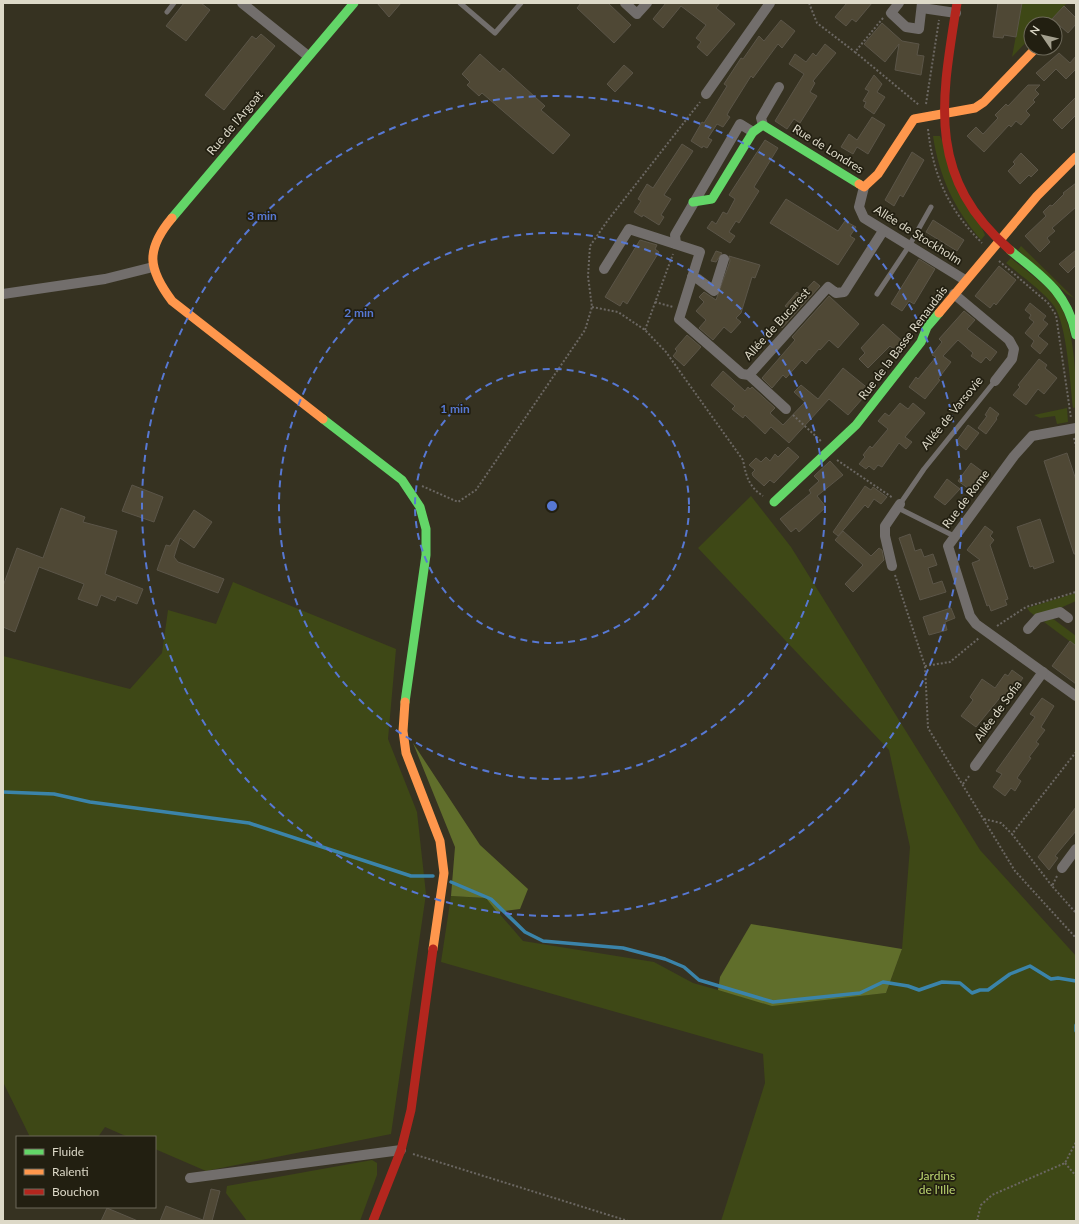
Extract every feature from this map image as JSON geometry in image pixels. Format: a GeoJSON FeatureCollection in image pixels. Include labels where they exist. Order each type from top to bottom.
{"type":"FeatureCollection","features":[{"type":"Feature","properties":{"kind":"street"},"geometry":{"type":"LineString","coordinates":[[242,3],[308,56]]}},
{"type":"Feature","properties":{"kind":"street","name":"Rue de l'Argoat"},"geometry":{"type":"LineString","coordinates":[[153,267],[154,248],[159,233],[354,3]]}},
{"type":"Feature","properties":{"kind":"street"},"geometry":{"type":"LineString","coordinates":[[625,3],[637,14],[647,3]]}},
{"type":"Feature","properties":{"kind":"street"},"geometry":{"type":"LineString","coordinates":[[706,94],[770,3]]}},
{"type":"Feature","properties":{"kind":"street"},"geometry":{"type":"LineString","coordinates":[[900,3],[891,13],[906,26],[919,29],[922,6],[956,8],[943,96],[942,115],[949,156],[959,187],[973,211],[1000,241],[1060,294],[1073,309],[1076,335]]}},
{"type":"Feature","properties":{"kind":"street"},"geometry":{"type":"LineString","coordinates":[[914,119],[942,115],[948,111],[975,108],[984,102],[1028,56]]}},
{"type":"Feature","properties":{"kind":"street"},"geometry":{"type":"LineString","coordinates":[[693,202],[712,199],[753,132],[763,125],[761,118],[779,87]]}},
{"type":"Feature","properties":{"kind":"street","name":"Rue de Londres"},"geometry":{"type":"LineString","coordinates":[[763,125],[864,187],[878,174],[914,119]]}},
{"type":"Feature","properties":{"kind":"street"},"geometry":{"type":"LineString","coordinates":[[676,244],[675,235],[740,124],[753,132]]}},
{"type":"Feature","properties":{"kind":"street","name":"Rue de la Basse Renaudais"},"geometry":{"type":"LineString","coordinates":[[774,502],[829,452],[856,425],[921,342],[927,327],[965,280],[1037,196],[1076,157]]}},
{"type":"Feature","properties":{"kind":"street","name":"Allée de Stockholm"},"geometry":{"type":"LineString","coordinates":[[864,187],[859,207],[864,218],[965,280]]}},
{"type":"Feature","properties":{"kind":"street"},"geometry":{"type":"LineString","coordinates":[[604,269],[629,229],[700,252],[680,319],[691,331],[742,374],[749,375],[786,408]]}},
{"type":"Feature","properties":{"kind":"street","name":"Allée de Bucarest"},"geometry":{"type":"LineString","coordinates":[[749,375],[828,287],[836,293],[844,292],[884,231]]}},
{"type":"Feature","properties":{"kind":"street"},"geometry":{"type":"LineString","coordinates":[[692,277],[698,279],[714,291],[724,259]]}},
{"type":"Feature","properties":{"kind":"street"},"geometry":{"type":"LineString","coordinates":[[3,294],[105,278],[153,267],[158,283],[172,301],[402,480],[420,507],[426,529],[426,555],[404,706],[403,731],[406,753],[440,841],[444,873],[411,1110],[401,1150],[372,1221]]}},
{"type":"Feature","properties":{"kind":"street","name":"Allée de Varsovie"},"geometry":{"type":"LineString","coordinates":[[954,294],[1009,340],[1014,350],[1012,359],[995,381]]}},
{"type":"Feature","properties":{"kind":"street","name":"Rue de Rome"},"geometry":{"type":"LineString","coordinates":[[1076,428],[1032,436],[954,536],[948,546],[949,555],[970,616],[976,624],[1076,696]]}},
{"type":"Feature","properties":{"kind":"street","name":"Allée de Varsovie"},"geometry":{"type":"LineString","coordinates":[[892,566],[885,536],[886,526],[899,506]]}},
{"type":"Feature","properties":{"kind":"street"},"geometry":{"type":"LineString","coordinates":[[1028,629],[1038,618],[1060,612],[1068,618]]}},
{"type":"Feature","properties":{"kind":"street","name":"Allée de Sofia"},"geometry":{"type":"LineString","coordinates":[[975,766],[1043,672]]}},
{"type":"Feature","properties":{"kind":"street"},"geometry":{"type":"LineString","coordinates":[[1062,868],[1076,849]]}},
{"type":"Feature","properties":{"kind":"street"},"geometry":{"type":"LineString","coordinates":[[190,1178],[401,1150]]}},
{"type":"Feature","properties":{"kind":"lane"},"geometry":{"type":"LineString","coordinates":[[167,12],[174,3]]}},
{"type":"Feature","properties":{"kind":"lane"},"geometry":{"type":"LineString","coordinates":[[460,3],[495,33],[521,3]]}},
{"type":"Feature","properties":{"kind":"lane"},"geometry":{"type":"LineString","coordinates":[[877,294],[909,246],[931,207]]}},
{"type":"Feature","properties":{"kind":"lane","name":"Allée de Varsovie"},"geometry":{"type":"LineString","coordinates":[[899,506],[924,470],[995,381]]}},
{"type":"Feature","properties":{"kind":"lane"},"geometry":{"type":"LineString","coordinates":[[899,506],[954,536]]}},
{"type":"Feature","properties":{"kind":"path"},"geometry":{"type":"LineString","coordinates":[[809,3],[817,23],[855,52],[920,106],[914,119]]}},
{"type":"Feature","properties":{"kind":"path"},"geometry":{"type":"LineString","coordinates":[[855,52],[886,14],[891,13]]}},
{"type":"Feature","properties":{"kind":"path"},"geometry":{"type":"LineString","coordinates":[[402,480],[428,488],[458,502],[476,490],[585,330],[592,307],[588,276],[590,246],[608,220],[706,94]]}},
{"type":"Feature","properties":{"kind":"path"},"geometry":{"type":"LineString","coordinates":[[645,330],[676,244]]}},
{"type":"Feature","properties":{"kind":"path"},"geometry":{"type":"LineString","coordinates":[[655,302],[682,309]]}},
{"type":"Feature","properties":{"kind":"path"},"geometry":{"type":"LineString","coordinates":[[592,307],[618,312],[645,330],[666,352],[743,460],[746,476],[753,490],[774,502]]}},
{"type":"Feature","properties":{"kind":"path"},"geometry":{"type":"LineString","coordinates":[[786,408],[829,452],[899,506]]}},
{"type":"Feature","properties":{"kind":"path"},"geometry":{"type":"LineString","coordinates":[[892,566],[925,666],[928,728],[1015,871],[1076,938]]}},
{"type":"Feature","properties":{"kind":"path"},"geometry":{"type":"LineString","coordinates":[[925,666],[950,662],[987,632],[1026,607],[1076,592]]}},
{"type":"Feature","properties":{"kind":"path"},"geometry":{"type":"LineString","coordinates":[[1012,834],[1076,752]]}},
{"type":"Feature","properties":{"kind":"path"},"geometry":{"type":"LineString","coordinates":[[984,819],[1001,823],[1012,834],[1052,886],[1076,913]]}},
{"type":"Feature","properties":{"kind":"path"},"geometry":{"type":"LineString","coordinates":[[1052,886],[1062,868]]}},
{"type":"Feature","properties":{"kind":"path"},"geometry":{"type":"LineString","coordinates":[[977,1221],[982,1205],[992,1195],[1065,1163],[1076,1142]]}},
{"type":"Feature","properties":{"kind":"path"},"geometry":{"type":"LineString","coordinates":[[401,1150],[628,1221]]}},
{"type":"Feature","properties":{"kind":"path"},"geometry":{"type":"LineString","coordinates":[[1065,1163],[1076,1176]]}},
{"type":"Feature","properties":{"kind":"green space"},"geometry":{"type":"Polygon","coordinates":[[[1022,3],[1067,3],[1055,16],[1023,16],[1023,45],[1012,57],[1022,3]]]}},
{"type":"Feature","properties":{"kind":"green space"},"geometry":{"type":"Polygon","coordinates":[[[933,136],[940,136],[985,235],[981,240],[963,216],[949,191],[939,165],[933,136]]]}},
{"type":"Feature","properties":{"kind":"green space"},"geometry":{"type":"Polygon","coordinates":[[[1021,246],[1074,298],[1067,294],[1018,250],[1021,246]]]}},
{"type":"Feature","properties":{"kind":"green space"},"geometry":{"type":"Polygon","coordinates":[[[1011,258],[1045,286],[1062,308],[1067,320],[1073,350],[1076,380],[1076,407],[1073,408],[1065,340],[1058,315],[1054,306],[1044,295],[1006,263],[1011,258]]]}},
{"type":"Feature","properties":{"kind":"green space"},"geometry":{"type":"Polygon","coordinates":[[[1067,408],[1068,422],[1057,424],[1055,416],[1040,418],[1034,415],[1067,408]]]}},
{"type":"Feature","properties":{"kind":"green space","name":"Jardins de l'Ille"},"geometry":{"type":"Polygon","coordinates":[[[751,496],[791,547],[980,850],[1076,956],[1076,1221],[721,1221],[765,1083],[763,1054],[441,962],[451,896],[486,898],[523,941],[654,962],[693,983],[772,1005],[886,993],[902,949],[910,847],[889,750],[698,548],[751,496]]]}},
{"type":"Feature","properties":{"kind":"green space"},"geometry":{"type":"Polygon","coordinates":[[[233,582],[396,649],[388,739],[417,812],[426,894],[391,1134],[206,1171],[156,1149],[156,1136],[126,1136],[105,1127],[99,1136],[30,1136],[3,1082],[3,656],[130,689],[162,653],[168,610],[216,624],[233,582]]]}},
{"type":"Feature","properties":{"kind":"green space"},"geometry":{"type":"Polygon","coordinates":[[[1076,593],[1076,601],[1038,618],[1027,608],[1076,593]]]}},
{"type":"Feature","properties":{"kind":"green space"},"geometry":{"type":"Polygon","coordinates":[[[1052,618],[1076,636],[1076,646],[1044,622],[1052,618]]]}},
{"type":"Feature","properties":{"kind":"green space"},"geometry":{"type":"Polygon","coordinates":[[[413,743],[480,845],[528,889],[520,909],[497,912],[486,898],[451,896],[455,847],[413,743]]]}},
{"type":"Feature","properties":{"kind":"green space"},"geometry":{"type":"Polygon","coordinates":[[[751,924],[902,949],[886,993],[772,1006],[718,990],[720,977],[751,924]]]}},
{"type":"Feature","properties":{"kind":"green space"},"geometry":{"type":"Polygon","coordinates":[[[372,1160],[377,1163],[377,1175],[360,1221],[247,1221],[226,1193],[227,1186],[372,1160]]]}},
{"type":"Feature","properties":{"kind":"building"},"geometry":{"type":"Polygon","coordinates":[[[184,3],[201,3],[210,10],[186,41],[166,26],[184,3]]]}},
{"type":"Feature","properties":{"kind":"building"},"geometry":{"type":"Polygon","coordinates":[[[377,3],[401,3],[389,17],[377,3]]]}},
{"type":"Feature","properties":{"kind":"building"},"geometry":{"type":"Polygon","coordinates":[[[581,3],[608,3],[631,25],[614,43],[577,8],[581,3]]]}},
{"type":"Feature","properties":{"kind":"building"},"geometry":{"type":"Polygon","coordinates":[[[666,3],[720,3],[716,8],[735,24],[707,56],[697,47],[701,42],[696,38],[706,25],[681,6],[663,28],[653,19],[666,3]]]}},
{"type":"Feature","properties":{"kind":"building"},"geometry":{"type":"Polygon","coordinates":[[[847,3],[872,3],[856,22],[852,19],[846,26],[835,17],[847,3]]]}},
{"type":"Feature","properties":{"kind":"building"},"geometry":{"type":"Polygon","coordinates":[[[998,3],[1022,3],[1016,37],[1004,35],[1003,38],[993,37],[998,3]]]}},
{"type":"Feature","properties":{"kind":"building"},"geometry":{"type":"Polygon","coordinates":[[[1064,6],[1076,18],[1076,24],[1068,33],[1063,29],[1063,16],[1055,16],[1064,6]]]}},
{"type":"Feature","properties":{"kind":"building"},"geometry":{"type":"Polygon","coordinates":[[[781,20],[795,31],[782,48],[778,44],[753,78],[751,76],[729,111],[727,115],[730,117],[723,127],[717,124],[708,138],[712,140],[707,148],[703,146],[702,148],[691,141],[702,122],[704,123],[727,86],[724,84],[741,58],[743,59],[759,36],[764,41],[781,20]]]}},
{"type":"Feature","properties":{"kind":"building"},"geometry":{"type":"Polygon","coordinates":[[[882,23],[902,41],[919,44],[917,55],[924,56],[921,75],[895,70],[899,44],[885,62],[864,44],[882,23]]]}},
{"type":"Feature","properties":{"kind":"building"},"geometry":{"type":"Polygon","coordinates":[[[261,34],[275,46],[224,110],[205,95],[252,36],[256,39],[261,34]]]}},
{"type":"Feature","properties":{"kind":"building"},"geometry":{"type":"Polygon","coordinates":[[[825,44],[836,53],[813,81],[815,83],[810,92],[817,96],[800,123],[794,119],[787,129],[775,121],[804,74],[789,64],[795,54],[806,62],[813,53],[816,56],[825,44]]]}},
{"type":"Feature","properties":{"kind":"building"},"geometry":{"type":"Polygon","coordinates":[[[480,54],[500,72],[503,68],[545,106],[541,110],[570,135],[553,154],[482,93],[479,96],[467,85],[470,82],[462,74],[480,54]]]}},
{"type":"Feature","properties":{"kind":"building"},"geometry":{"type":"Polygon","coordinates":[[[1056,56],[1062,56],[1070,63],[1076,56],[1076,69],[1066,79],[1056,69],[1044,81],[1036,73],[1056,56]]]}},
{"type":"Feature","properties":{"kind":"building"},"geometry":{"type":"Polygon","coordinates":[[[624,65],[633,73],[615,92],[607,84],[624,65]]]}},
{"type":"Feature","properties":{"kind":"building"},"geometry":{"type":"Polygon","coordinates":[[[874,75],[882,84],[877,92],[885,97],[874,114],[864,107],[866,102],[863,101],[869,91],[865,89],[874,75]]]}},
{"type":"Feature","properties":{"kind":"building"},"geometry":{"type":"Polygon","coordinates":[[[1028,85],[1040,85],[1035,90],[1039,94],[1033,100],[1035,102],[1026,111],[1030,115],[1021,125],[1016,121],[1011,127],[1009,125],[984,152],[967,136],[976,127],[983,134],[998,118],[995,115],[1006,104],[1008,106],[1028,85]]]}},
{"type":"Feature","properties":{"kind":"building"},"geometry":{"type":"Polygon","coordinates":[[[1076,97],[1076,115],[1062,129],[1053,120],[1076,97]]]}},
{"type":"Feature","properties":{"kind":"building"},"geometry":{"type":"Polygon","coordinates":[[[872,117],[885,125],[868,154],[857,147],[853,154],[841,147],[849,134],[857,140],[872,117]]]}},
{"type":"Feature","properties":{"kind":"building"},"geometry":{"type":"Polygon","coordinates":[[[765,140],[778,148],[754,187],[759,191],[739,223],[736,221],[729,232],[735,236],[730,243],[707,228],[712,221],[716,224],[723,212],[727,214],[735,199],[729,195],[765,140]]]}},
{"type":"Feature","properties":{"kind":"building"},"geometry":{"type":"Polygon","coordinates":[[[682,144],[693,151],[664,195],[671,199],[661,215],[664,217],[659,225],[643,215],[642,217],[634,212],[641,201],[638,199],[647,184],[653,188],[682,144]]]}},
{"type":"Feature","properties":{"kind":"building"},"geometry":{"type":"Polygon","coordinates":[[[912,152],[924,160],[903,197],[900,195],[894,206],[885,200],[912,152]]]}},
{"type":"Feature","properties":{"kind":"building"},"geometry":{"type":"Polygon","coordinates":[[[1021,153],[1038,170],[1031,177],[1029,175],[1020,184],[1008,171],[1015,164],[1013,162],[1021,153]]]}},
{"type":"Feature","properties":{"kind":"building"},"geometry":{"type":"Polygon","coordinates":[[[1076,183],[1076,207],[1052,228],[1055,231],[1047,238],[1050,242],[1040,252],[1025,236],[1046,216],[1043,212],[1050,205],[1052,206],[1064,194],[1063,193],[1076,183]]]}},
{"type":"Feature","properties":{"kind":"building"},"geometry":{"type":"Polygon","coordinates":[[[786,199],[838,231],[845,221],[856,227],[850,236],[855,239],[838,265],[770,223],[786,199]]]}},
{"type":"Feature","properties":{"kind":"building"},"geometry":{"type":"Polygon","coordinates":[[[933,220],[964,240],[957,251],[926,232],[933,220]]]}},
{"type":"Feature","properties":{"kind":"building"},"geometry":{"type":"Polygon","coordinates":[[[640,240],[657,245],[655,249],[659,252],[627,304],[623,301],[620,306],[605,297],[640,240]]]}},
{"type":"Feature","properties":{"kind":"building"},"geometry":{"type":"Polygon","coordinates":[[[1076,250],[1076,265],[1068,273],[1059,264],[1076,250]]]}},
{"type":"Feature","properties":{"kind":"building"},"geometry":{"type":"Polygon","coordinates":[[[716,251],[722,253],[716,262],[711,261],[716,251]]]}},
{"type":"Feature","properties":{"kind":"building"},"geometry":{"type":"Polygon","coordinates":[[[729,256],[760,265],[755,278],[752,277],[741,313],[736,318],[741,322],[731,333],[724,327],[713,340],[699,328],[706,320],[696,311],[704,302],[699,297],[704,292],[716,300],[730,261],[729,256]]]}},
{"type":"Feature","properties":{"kind":"building"},"geometry":{"type":"Polygon","coordinates":[[[919,259],[935,269],[914,304],[909,301],[902,311],[891,304],[919,259]]]}},
{"type":"Feature","properties":{"kind":"building"},"geometry":{"type":"Polygon","coordinates":[[[999,266],[1016,280],[996,305],[994,303],[990,308],[975,296],[999,266]]]}},
{"type":"Feature","properties":{"kind":"building"},"geometry":{"type":"Polygon","coordinates":[[[814,281],[820,286],[782,328],[776,323],[789,309],[785,306],[797,292],[801,295],[814,281]]]}},
{"type":"Feature","properties":{"kind":"building"},"geometry":{"type":"Polygon","coordinates":[[[829,296],[859,324],[838,348],[829,340],[806,364],[802,360],[786,378],[783,375],[772,388],[762,378],[795,340],[792,337],[829,296]]]}},
{"type":"Feature","properties":{"kind":"building"},"geometry":{"type":"Polygon","coordinates":[[[1030,303],[1046,316],[1043,320],[1048,324],[1038,336],[1048,344],[1040,354],[1031,346],[1034,341],[1025,333],[1034,322],[1029,318],[1031,315],[1025,310],[1030,303]]]}},
{"type":"Feature","properties":{"kind":"building"},"geometry":{"type":"Polygon","coordinates":[[[964,311],[975,320],[967,329],[997,352],[990,361],[986,357],[981,363],[971,356],[973,353],[958,340],[943,356],[951,362],[938,379],[940,380],[925,399],[909,387],[916,377],[918,379],[936,357],[932,355],[942,342],[939,339],[964,311]]]}},
{"type":"Feature","properties":{"kind":"building"},"geometry":{"type":"Polygon","coordinates":[[[883,324],[902,341],[894,349],[890,346],[868,368],[859,359],[865,353],[861,348],[883,324]]]}},
{"type":"Feature","properties":{"kind":"building"},"geometry":{"type":"Polygon","coordinates":[[[687,335],[701,347],[684,366],[673,356],[677,351],[675,349],[687,335]]]}},
{"type":"Feature","properties":{"kind":"building"},"geometry":{"type":"Polygon","coordinates":[[[1039,359],[1047,365],[1045,368],[1057,378],[1044,394],[1038,389],[1026,405],[1013,395],[1020,387],[1018,385],[1039,359]]]}},
{"type":"Feature","properties":{"kind":"building"},"geometry":{"type":"Polygon","coordinates":[[[843,368],[870,390],[848,415],[829,399],[789,443],[771,427],[765,434],[745,415],[743,418],[732,409],[735,406],[711,385],[723,371],[745,391],[748,387],[750,389],[752,387],[775,408],[770,413],[783,425],[805,402],[794,392],[801,385],[818,399],[843,368]]]}},
{"type":"Feature","properties":{"kind":"building"},"geometry":{"type":"Polygon","coordinates":[[[900,403],[908,409],[913,403],[925,413],[905,437],[912,442],[906,449],[899,443],[882,467],[878,465],[874,470],[869,466],[866,469],[859,464],[865,457],[863,455],[870,446],[872,448],[888,429],[878,421],[885,413],[889,416],[900,403]]]}},
{"type":"Feature","properties":{"kind":"building"},"geometry":{"type":"Polygon","coordinates":[[[990,407],[999,414],[986,434],[978,428],[987,416],[985,415],[990,407]]]}},
{"type":"Feature","properties":{"kind":"building"},"geometry":{"type":"Polygon","coordinates":[[[968,425],[979,433],[966,450],[956,442],[968,425]]]}},
{"type":"Feature","properties":{"kind":"building"},"geometry":{"type":"Polygon","coordinates":[[[788,447],[799,457],[774,483],[770,480],[764,486],[753,476],[752,473],[755,470],[749,465],[756,458],[761,462],[766,457],[770,461],[775,454],[778,457],[788,447]]]}},
{"type":"Feature","properties":{"kind":"building"},"geometry":{"type":"Polygon","coordinates":[[[1067,453],[1076,480],[1076,554],[1074,554],[1044,461],[1067,453]]]}},
{"type":"Feature","properties":{"kind":"building"},"geometry":{"type":"Polygon","coordinates":[[[830,461],[843,475],[817,496],[826,507],[799,532],[796,528],[791,532],[780,519],[811,493],[809,490],[819,481],[814,476],[830,461]]]}},
{"type":"Feature","properties":{"kind":"building"},"geometry":{"type":"Polygon","coordinates":[[[971,463],[983,472],[969,489],[958,481],[971,463]]]}},
{"type":"Feature","properties":{"kind":"building"},"geometry":{"type":"Polygon","coordinates":[[[947,479],[960,489],[945,505],[934,497],[947,479]]]}},
{"type":"Feature","properties":{"kind":"building"},"geometry":{"type":"Polygon","coordinates":[[[132,485],[163,497],[154,522],[122,511],[132,485]]]}},
{"type":"Feature","properties":{"kind":"building"},"geometry":{"type":"Polygon","coordinates":[[[865,486],[871,490],[873,487],[887,497],[881,504],[874,499],[868,508],[865,505],[838,536],[833,532],[865,486]]]}},
{"type":"Feature","properties":{"kind":"building"},"geometry":{"type":"Polygon","coordinates":[[[61,508],[85,517],[83,522],[117,531],[105,574],[143,589],[137,604],[117,596],[115,601],[101,595],[97,606],[78,599],[84,584],[39,567],[15,632],[3,627],[3,586],[17,548],[43,558],[61,508]]]}},
{"type":"Feature","properties":{"kind":"building"},"geometry":{"type":"Polygon","coordinates":[[[194,510],[212,522],[194,548],[180,538],[174,557],[178,562],[224,579],[218,593],[157,570],[166,545],[170,546],[194,510]]]}},
{"type":"Feature","properties":{"kind":"building"},"geometry":{"type":"Polygon","coordinates":[[[1040,519],[1054,562],[1034,569],[1033,566],[1030,567],[1017,527],[1040,519]]]}},
{"type":"Feature","properties":{"kind":"building"},"geometry":{"type":"Polygon","coordinates":[[[985,526],[993,532],[990,536],[994,540],[990,545],[1008,599],[1005,600],[1007,605],[991,611],[989,605],[987,606],[972,563],[980,560],[967,550],[985,526]]]}},
{"type":"Feature","properties":{"kind":"building"},"geometry":{"type":"Polygon","coordinates":[[[843,531],[871,556],[879,548],[882,550],[884,560],[853,592],[845,584],[863,565],[835,540],[843,531]]]}},
{"type":"Feature","properties":{"kind":"building"},"geometry":{"type":"Polygon","coordinates":[[[910,534],[915,551],[921,549],[924,557],[933,554],[937,565],[928,568],[933,584],[942,581],[946,592],[920,600],[899,538],[910,534]]]}},
{"type":"Feature","properties":{"kind":"building"},"geometry":{"type":"Polygon","coordinates":[[[951,608],[955,618],[945,622],[947,630],[929,635],[923,617],[951,608]]]}},
{"type":"Feature","properties":{"kind":"building"},"geometry":{"type":"Polygon","coordinates":[[[1070,641],[1076,646],[1076,684],[1052,666],[1070,641]]]}},
{"type":"Feature","properties":{"kind":"building"},"geometry":{"type":"Polygon","coordinates":[[[1012,670],[1023,678],[1008,698],[1003,694],[976,727],[961,716],[973,700],[970,697],[982,679],[995,688],[1005,674],[1008,676],[1012,670]]]}},
{"type":"Feature","properties":{"kind":"building"},"geometry":{"type":"Polygon","coordinates":[[[1042,698],[1054,706],[1041,727],[1045,730],[1036,742],[1039,744],[1029,757],[1031,758],[1017,778],[1021,781],[1015,791],[1011,788],[1005,796],[993,787],[1002,774],[996,771],[1035,717],[1030,714],[1042,698]]]}},
{"type":"Feature","properties":{"kind":"building"},"geometry":{"type":"Polygon","coordinates":[[[1076,807],[1076,831],[1055,856],[1058,858],[1049,870],[1038,857],[1076,807]]]}},
{"type":"Feature","properties":{"kind":"building"},"geometry":{"type":"Polygon","coordinates":[[[211,1189],[220,1191],[212,1221],[160,1221],[166,1206],[203,1220],[211,1189]]]}},
{"type":"Feature","properties":{"kind":"building"},"geometry":{"type":"Polygon","coordinates":[[[107,1208],[138,1221],[101,1221],[107,1208]]]}},
{"type":"Feature","properties":{"kind":"waterway"},"geometry":{"type":"LineString","coordinates":[[3,792],[54,794],[90,802],[249,823],[411,876],[433,876]]}},
{"type":"Feature","properties":{"kind":"waterway"},"geometry":{"type":"LineString","coordinates":[[451,882],[491,899],[525,932],[543,941],[623,948],[665,959],[684,967],[699,980],[773,1002],[860,993],[883,982],[908,986],[919,990],[942,982],[960,983],[972,993],[980,990],[988,990],[1010,974],[1030,966],[1051,979],[1058,978],[1076,981]]}},
{"type":"Feature","properties":{"kind":"waterway"},"geometry":{"type":"LineString","coordinates":[[1076,1025],[1076,1031]]}},
{"type":"Feature","properties":{"kind":"traffic: fast"},"geometry":{"type":"LineString","coordinates":[[172,218],[354,3]]}},
{"type":"Feature","properties":{"kind":"traffic: fast"},"geometry":{"type":"LineString","coordinates":[[693,202],[712,199],[753,132],[763,125],[859,184]]}},
{"type":"Feature","properties":{"kind":"traffic: fast"},"geometry":{"type":"LineString","coordinates":[[1010,250],[1043,277],[1060,296],[1072,320],[1076,335]]}},
{"type":"Feature","properties":{"kind":"traffic: fast"},"geometry":{"type":"LineString","coordinates":[[774,502],[856,425],[921,342],[927,327],[939,313]]}},
{"type":"Feature","properties":{"kind":"traffic: fast"},"geometry":{"type":"LineString","coordinates":[[323,419],[402,480],[420,507],[426,529],[426,555],[405,702]]}},
{"type":"Feature","properties":{"kind":"traffic: slow"},"geometry":{"type":"LineString","coordinates":[[859,184],[864,187],[878,174],[914,119],[975,108],[984,102],[1028,56]]}},
{"type":"Feature","properties":{"kind":"traffic: slow"},"geometry":{"type":"LineString","coordinates":[[939,313],[1037,196],[1076,157]]}},
{"type":"Feature","properties":{"kind":"traffic: slow"},"geometry":{"type":"LineString","coordinates":[[172,218],[163,229],[157,240],[153,260],[154,269],[158,279],[172,301],[323,419]]}},
{"type":"Feature","properties":{"kind":"traffic: slow"},"geometry":{"type":"LineString","coordinates":[[405,702],[403,731],[406,753],[440,841],[444,873],[433,949]]}},
{"type":"Feature","properties":{"kind":"traffic: jam"},"geometry":{"type":"LineString","coordinates":[[957,3],[951,39],[945,105],[946,136],[952,166],[964,195],[983,222],[1010,250]]}},
{"type":"Feature","properties":{"kind":"traffic: jam"},"geometry":{"type":"LineString","coordinates":[[373,1221],[401,1150],[411,1110],[433,949]]}}]}
